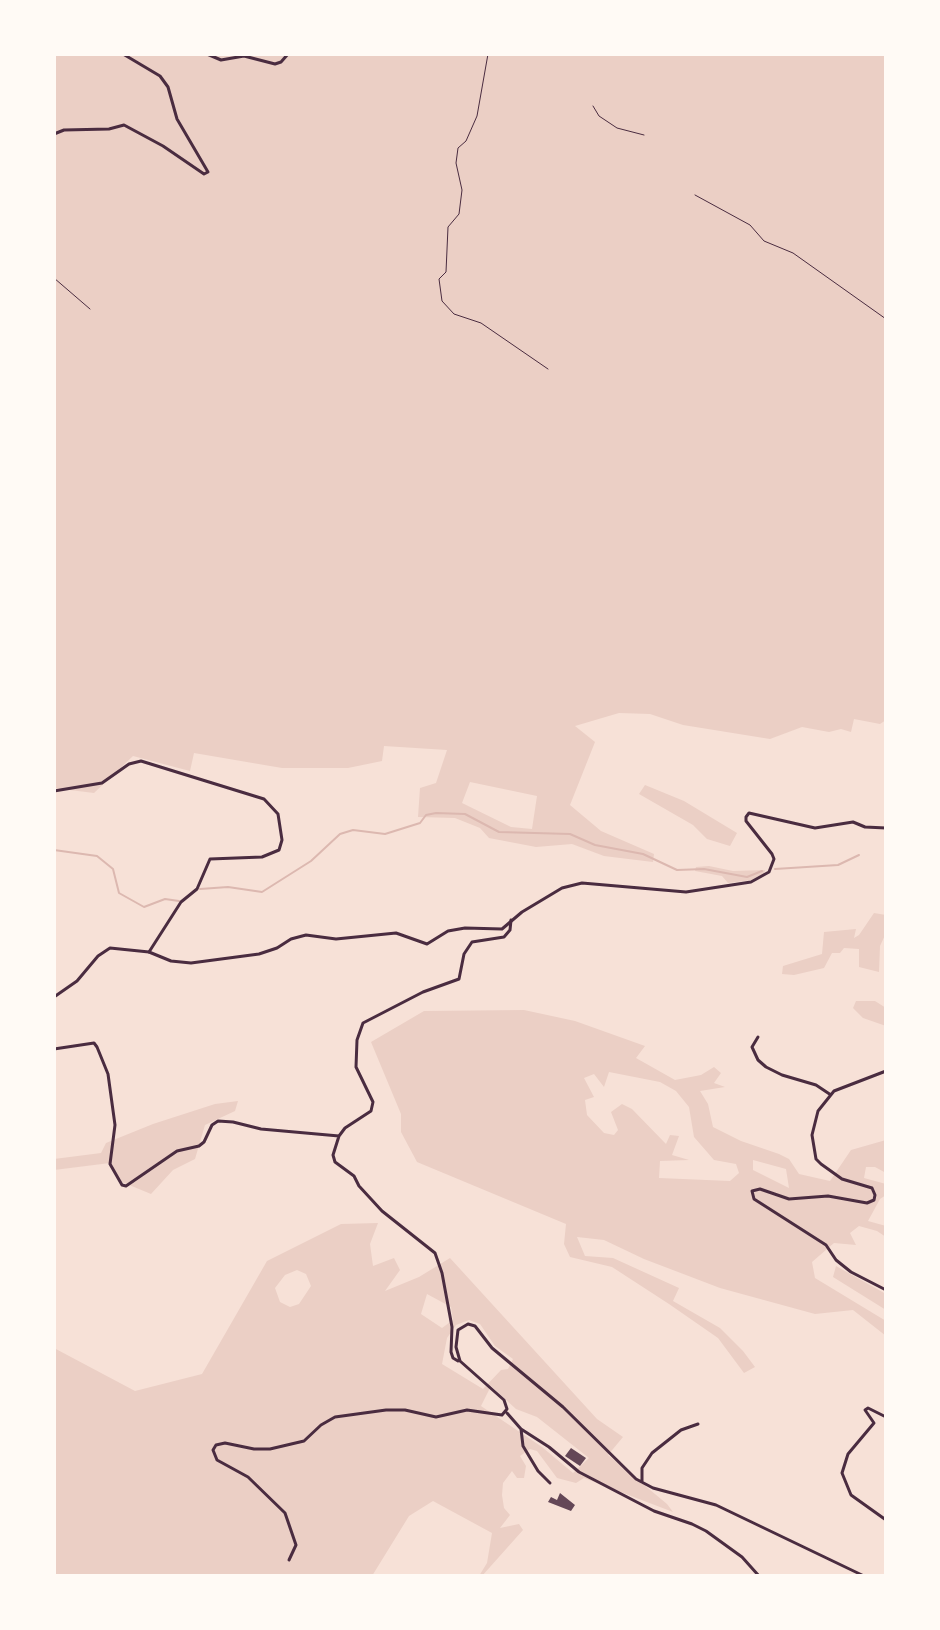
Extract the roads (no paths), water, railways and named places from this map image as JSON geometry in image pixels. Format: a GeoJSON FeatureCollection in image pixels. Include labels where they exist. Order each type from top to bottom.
{"type":"FeatureCollection","features":[{"type":"Feature","properties":{"kind":"street"},"geometry":{"type":"LineString","coordinates":[[54,134],[64,130],[109,129],[124,125],[163,146],[204,174],[208,172],[177,119],[168,87],[160,76],[123,54]]}},
{"type":"Feature","properties":{"kind":"street"},"geometry":{"type":"LineString","coordinates":[[207,54],[221,60],[244,56],[275,64],[288,54]]}},
{"type":"Feature","properties":{"kind":"street"},"geometry":{"type":"LineString","coordinates":[[54,791],[102,783],[129,764],[141,761],[264,799],[278,814],[282,840],[279,850],[262,857],[210,859],[197,889],[181,902],[149,952]]}},
{"type":"Feature","properties":{"kind":"street"},"geometry":{"type":"LineString","coordinates":[[54,997],[77,981],[98,956],[110,948],[149,952],[171,961],[191,963],[259,954],[306,935],[336,939],[396,933],[427,944],[448,931],[478,927],[502,929],[562,888],[582,883],[686,892],[751,882],[769,872],[774,859],[769,848],[746,821],[749,813],[815,828],[853,822],[865,827],[886,828]]}},
{"type":"Feature","properties":{"kind":"street"},"geometry":{"type":"LineString","coordinates":[[511,920],[510,930],[504,937],[472,942],[464,954],[459,979],[419,994],[363,1023],[357,1040],[356,1067],[373,1102],[371,1111],[351,1123],[339,1136],[333,1151],[335,1162],[354,1176],[382,1211],[435,1253],[452,1327],[451,1352],[456,1361],[460,1361],[504,1400],[506,1412],[521,1429],[579,1472],[654,1511],[706,1531],[742,1557],[759,1576]]}},
{"type":"Feature","properties":{"kind":"street"},"geometry":{"type":"LineString","coordinates":[[758,1037],[752,1047],[758,1060],[766,1067],[816,1085],[831,1095]]}},
{"type":"Feature","properties":{"kind":"street"},"geometry":{"type":"LineString","coordinates":[[54,1049],[94,1043],[97,1047],[108,1074],[115,1125],[110,1164],[122,1185],[126,1186],[177,1151],[199,1146],[218,1121],[261,1129],[339,1136]]}},
{"type":"Feature","properties":{"kind":"street"},"geometry":{"type":"LineString","coordinates":[[886,1071],[831,1095],[818,1111],[811,1143],[816,1159],[842,1179],[872,1188],[874,1200],[867,1203],[828,1196],[789,1199],[760,1189],[752,1191],[752,1196],[826,1245],[836,1260],[851,1272],[886,1290]]}},
{"type":"Feature","properties":{"kind":"street"},"geometry":{"type":"LineString","coordinates":[[460,1361],[456,1347],[458,1330],[464,1325],[475,1326],[492,1348],[563,1407],[642,1482],[716,1505],[864,1576]]}},
{"type":"Feature","properties":{"kind":"street"},"geometry":{"type":"LineString","coordinates":[[886,1417],[868,1408],[865,1410],[874,1423],[848,1454],[842,1473],[851,1495],[886,1520]]}},
{"type":"Feature","properties":{"kind":"street"},"geometry":{"type":"LineString","coordinates":[[289,1560],[296,1545],[285,1513],[248,1477],[217,1460],[213,1450],[216,1445],[225,1443],[254,1449],[304,1441],[328,1420],[343,1414],[405,1410],[436,1417],[467,1410],[502,1415],[506,1412]]}},
{"type":"Feature","properties":{"kind":"street"},"geometry":{"type":"LineString","coordinates":[[642,1482],[642,1468],[652,1453],[681,1430],[698,1424]]}},
{"type":"Feature","properties":{"kind":"street"},"geometry":{"type":"LineString","coordinates":[[521,1429],[523,1446],[538,1471],[550,1483]]}},
{"type":"Feature","properties":{"kind":"waterway"},"geometry":{"type":"LineString","coordinates":[[200,889],[228,887],[262,892],[311,861],[340,834],[353,830],[385,834],[420,823],[426,815],[436,813],[465,814],[499,832],[570,834],[595,845],[643,854],[677,870],[704,869],[747,877],[762,871]]}},
{"type":"Feature","properties":{"kind":"waterway"},"geometry":{"type":"LineString","coordinates":[[54,850],[97,856],[113,869],[119,893],[144,907],[165,899],[179,901]]}},
{"type":"Feature","properties":{"kind":"waterway"},"geometry":{"type":"LineString","coordinates":[[775,869],[838,865],[859,855]]}}]}
